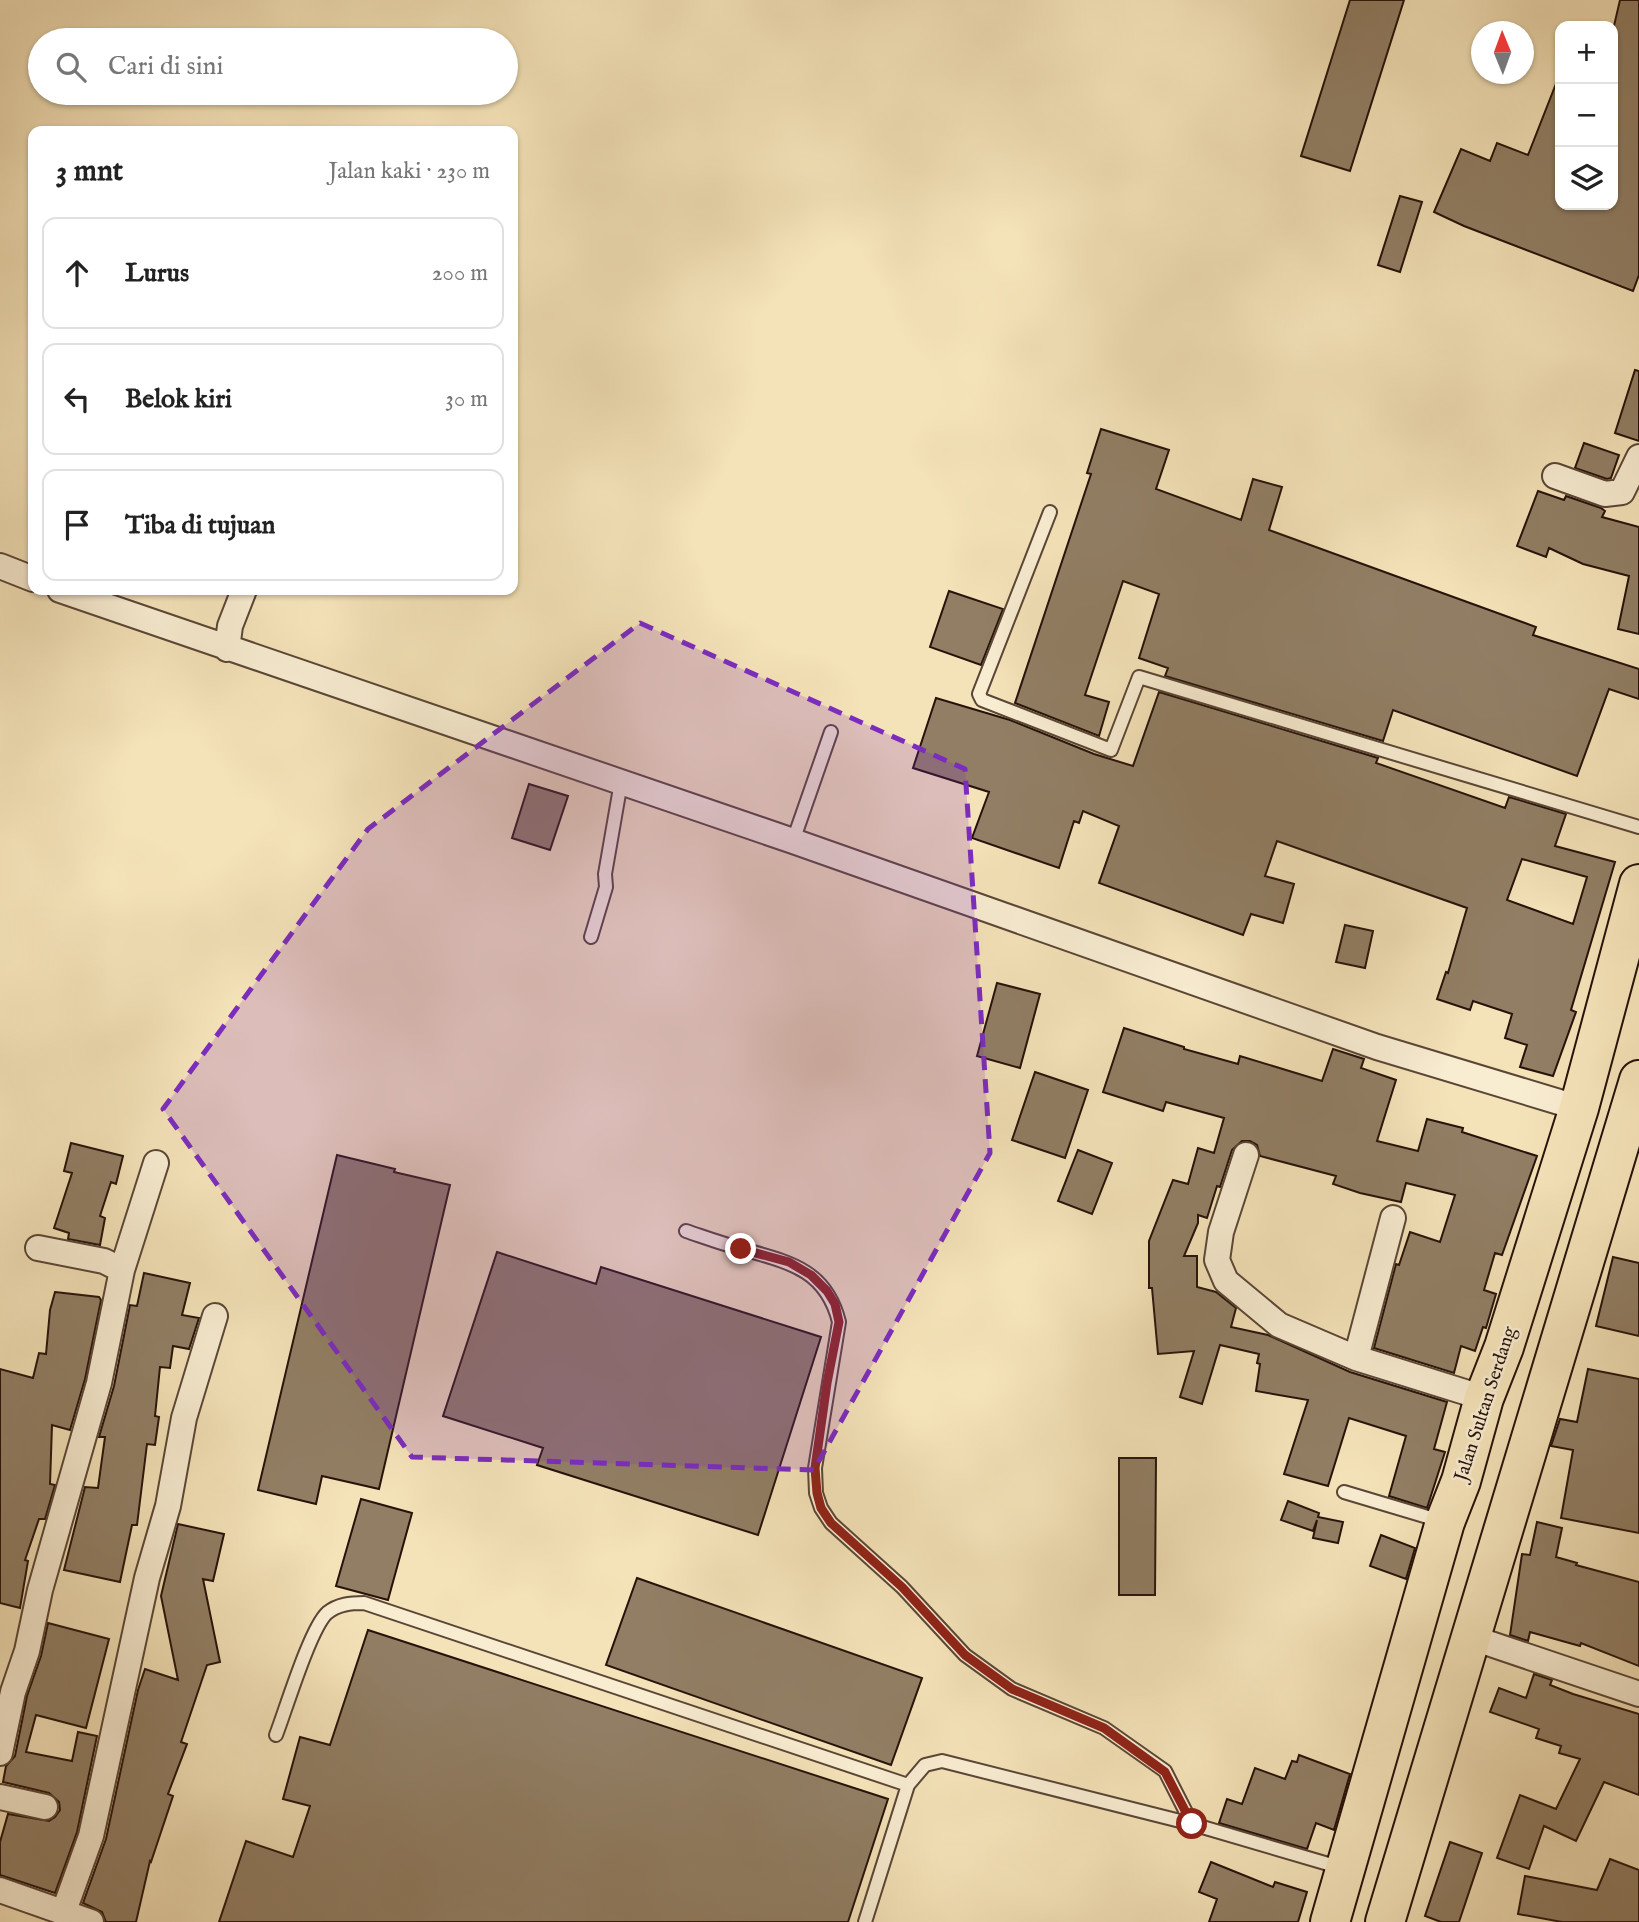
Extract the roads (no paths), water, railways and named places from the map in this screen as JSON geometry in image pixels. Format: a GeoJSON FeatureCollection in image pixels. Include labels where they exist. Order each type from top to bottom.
{"type":"FeatureCollection","features":[{"type":"Feature","properties":{"kind":"highway","name":"Jalan Sultan Serdang"},"geometry":{"type":"LineString","coordinates":[[1330,1922],[1445,1522],[1461,1481],[1484,1398],[1504,1347],[1578,1108],[1639,884]]}},
{"type":"Feature","properties":{"kind":"highway"},"geometry":{"type":"LineString","coordinates":[[1385,1922],[1639,1080]]}},
{"type":"Feature","properties":{"kind":"highway"},"geometry":{"type":"LineString","coordinates":[[1346,1869],[1397,1885]]}},
{"type":"Feature","properties":{"kind":"street"},"geometry":{"type":"LineString","coordinates":[[1555,476],[1614,495],[1622,492],[1639,457]]}},
{"type":"Feature","properties":{"kind":"street"},"geometry":{"type":"LineString","coordinates":[[0,566],[28,577]]}},
{"type":"Feature","properties":{"kind":"street"},"geometry":{"type":"LineString","coordinates":[[78,595],[228,649],[793,841],[1377,1047],[1578,1108]]}},
{"type":"Feature","properties":{"kind":"street"},"geometry":{"type":"LineString","coordinates":[[228,649],[230,626],[242,595]]}},
{"type":"Feature","properties":{"kind":"street"},"geometry":{"type":"LineString","coordinates":[[1245,1155],[1221,1232],[1217,1259],[1218,1267],[1226,1281],[1279,1325],[1356,1358],[1484,1398]]}},
{"type":"Feature","properties":{"kind":"street"},"geometry":{"type":"LineString","coordinates":[[0,1753],[40,1590],[99,1383],[122,1270],[156,1163]]}},
{"type":"Feature","properties":{"kind":"street"},"geometry":{"type":"LineString","coordinates":[[1356,1358],[1393,1218]]}},
{"type":"Feature","properties":{"kind":"street"},"geometry":{"type":"LineString","coordinates":[[38,1248],[104,1261],[122,1270]]}},
{"type":"Feature","properties":{"kind":"street"},"geometry":{"type":"LineString","coordinates":[[64,1911],[91,1836],[147,1578],[168,1506],[184,1419],[215,1317]]}},
{"type":"Feature","properties":{"kind":"street"},"geometry":{"type":"LineString","coordinates":[[1471,1637],[1638,1692]]}},
{"type":"Feature","properties":{"kind":"street"},"geometry":{"type":"LineString","coordinates":[[0,1797],[45,1807]]}},
{"type":"Feature","properties":{"kind":"street"},"geometry":{"type":"LineString","coordinates":[[0,1890],[91,1922]]}},
{"type":"Feature","properties":{"kind":"lane"},"geometry":{"type":"LineString","coordinates":[[1050,512],[979,694],[982,699],[1111,750],[1139,677],[1639,827]]}},
{"type":"Feature","properties":{"kind":"lane"},"geometry":{"type":"LineString","coordinates":[[793,841],[831,732]]}},
{"type":"Feature","properties":{"kind":"lane"},"geometry":{"type":"LineString","coordinates":[[591,937],[606,887],[605,874],[621,782]]}},
{"type":"Feature","properties":{"kind":"lane"},"geometry":{"type":"LineString","coordinates":[[686,1231],[789,1262],[811,1275],[827,1291],[835,1304],[839,1322],[815,1468],[819,1501],[831,1523],[902,1587],[965,1655],[1012,1689],[1104,1728],[1165,1772],[1192,1824]]}},
{"type":"Feature","properties":{"kind":"lane"},"geometry":{"type":"LineString","coordinates":[[1344,1492],[1445,1522]]}},
{"type":"Feature","properties":{"kind":"lane"},"geometry":{"type":"LineString","coordinates":[[276,1735],[317,1625],[336,1608],[349,1603],[364,1603],[908,1785]]}},
{"type":"Feature","properties":{"kind":"lane"},"geometry":{"type":"LineString","coordinates":[[864,1922],[908,1785],[925,1766],[942,1761],[1192,1824],[1346,1869]]}}]}
